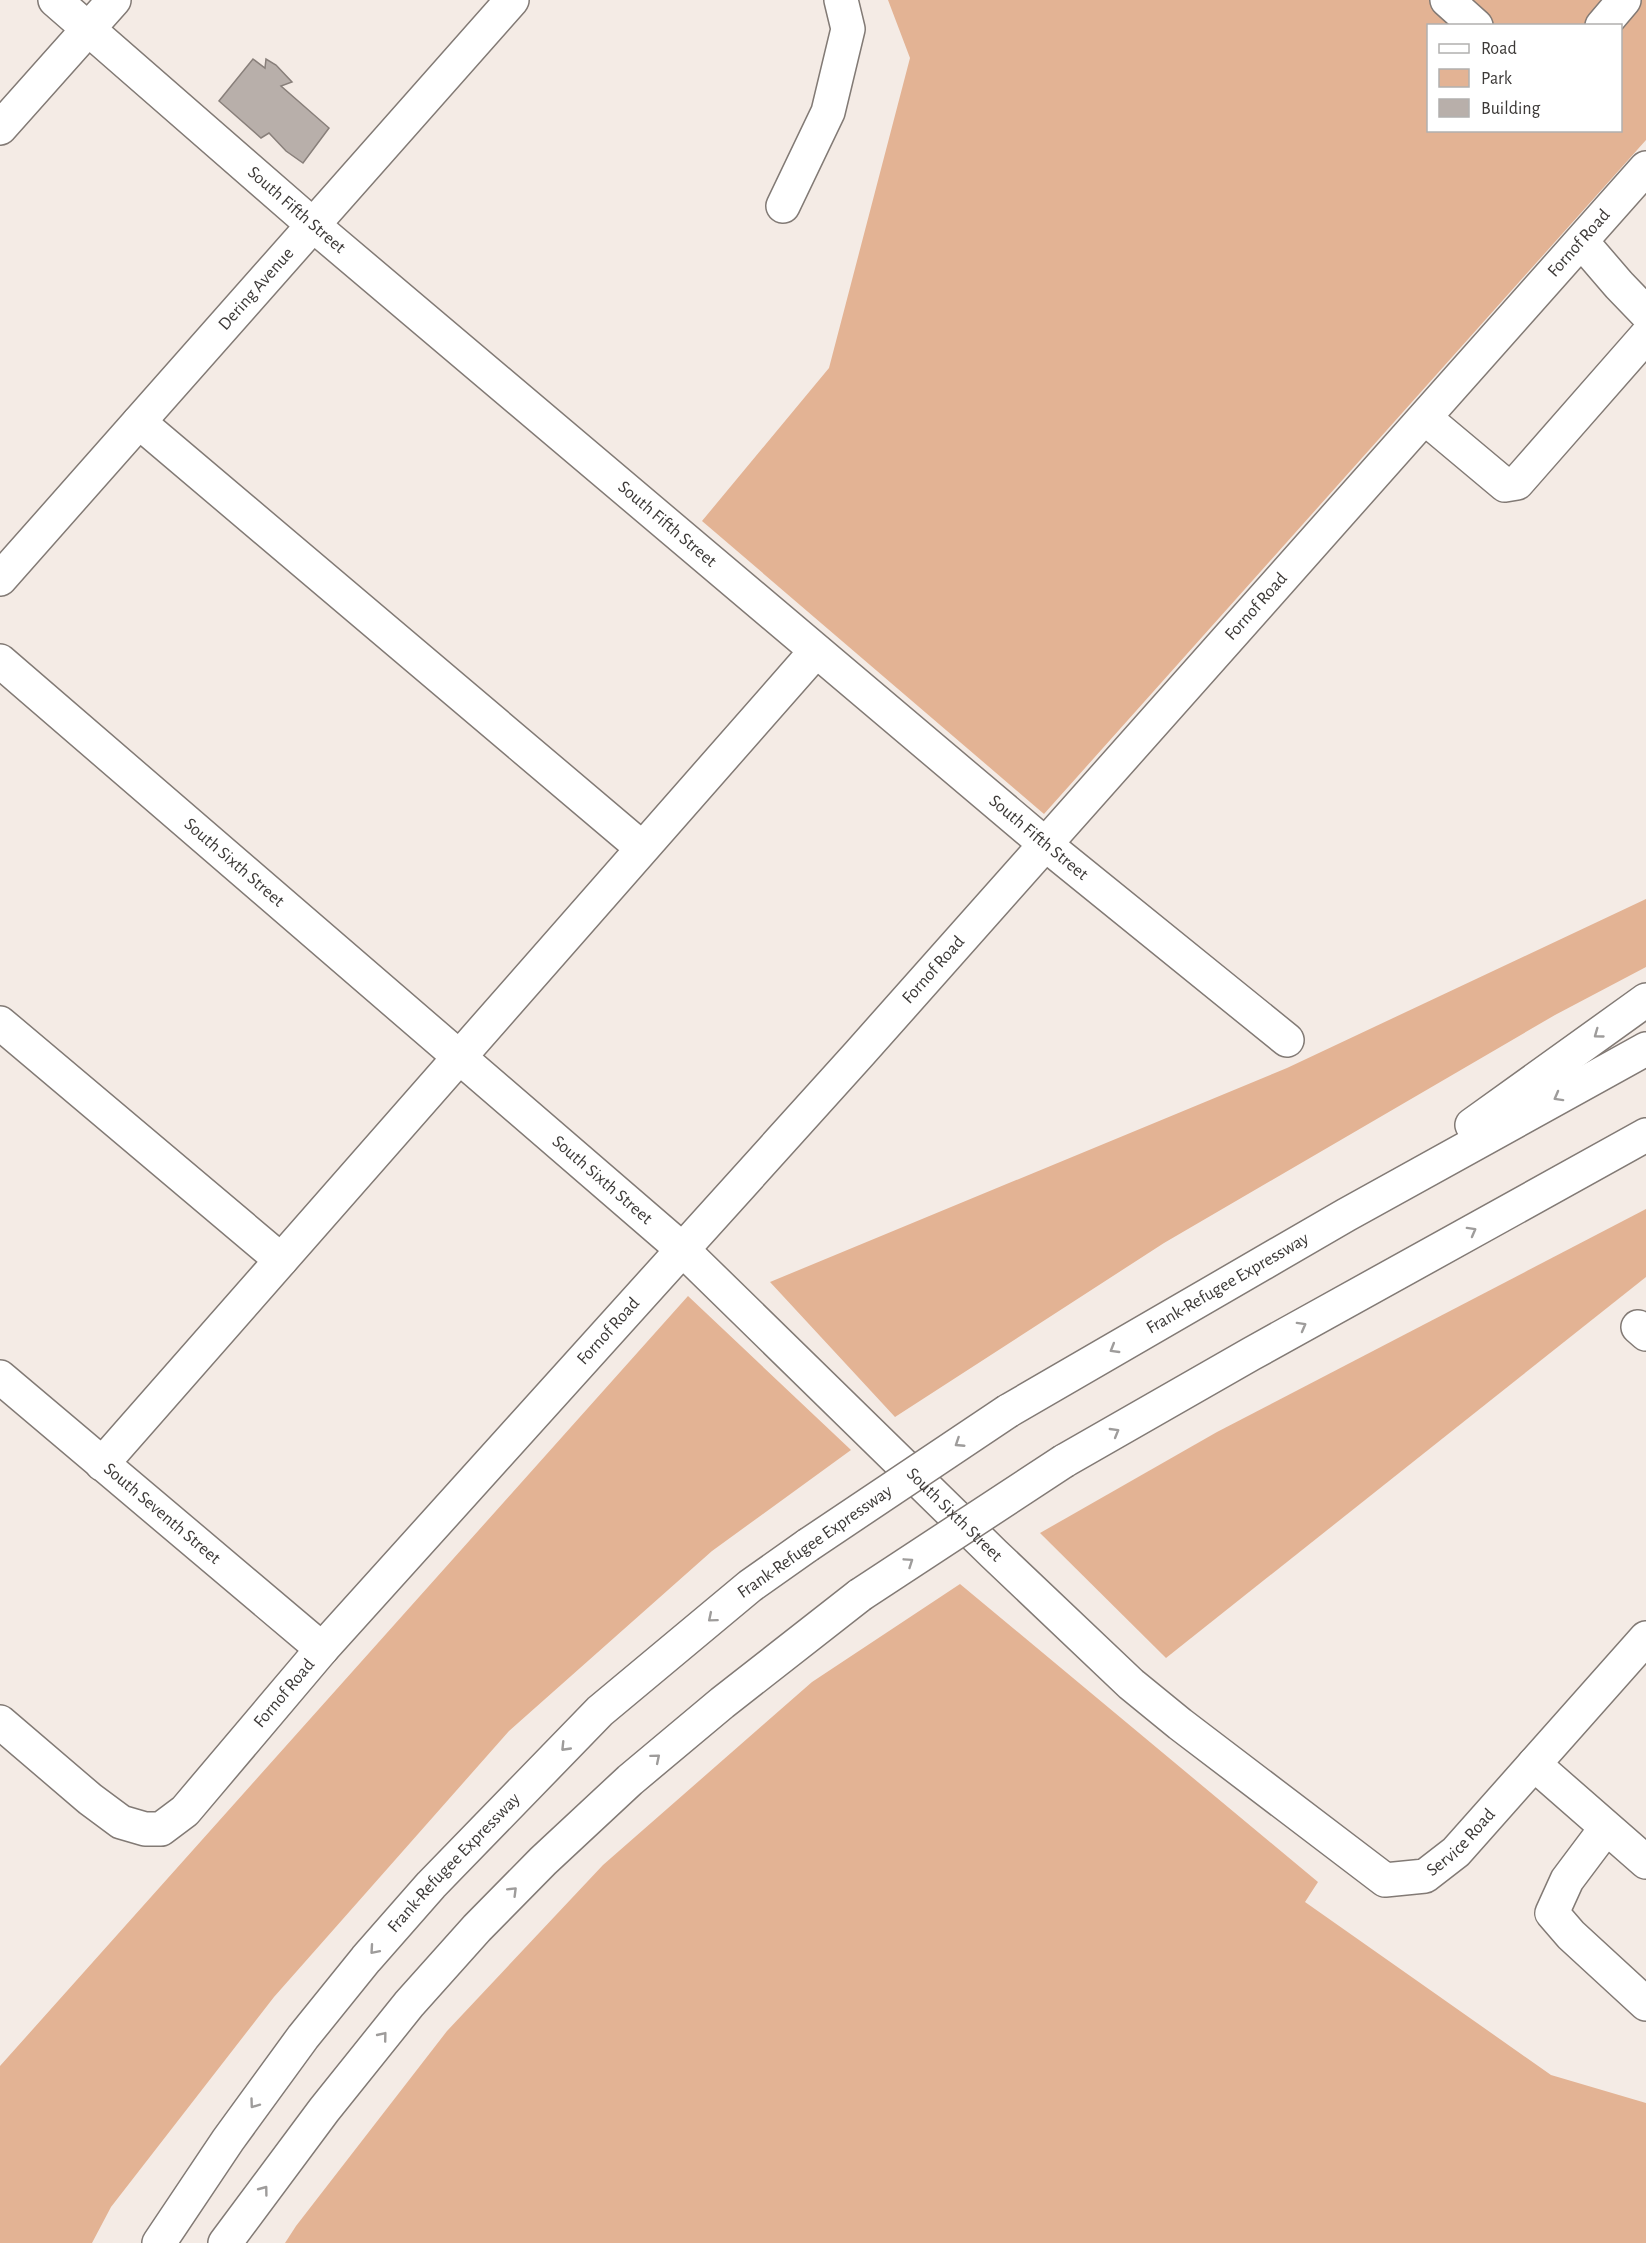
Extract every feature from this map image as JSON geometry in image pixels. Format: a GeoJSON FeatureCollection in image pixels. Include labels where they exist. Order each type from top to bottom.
{"type":"FeatureCollection","features":[{"type":"Feature","properties":{"kind":"main road","name":"South Fifth Street"},"geometry":{"type":"LineString","coordinates":[[55,0],[313,225],[816,651],[1045,844],[1287,1040]]}},
{"type":"Feature","properties":{"kind":"main road"},"geometry":{"type":"LineString","coordinates":[[0,128],[114,0]]}},
{"type":"Feature","properties":{"kind":"main road","name":"Dering Avenue"},"geometry":{"type":"LineString","coordinates":[[0,579],[512,0]]}},
{"type":"Feature","properties":{"kind":"main road"},"geometry":{"type":"LineString","coordinates":[[783,206],[828,112],[848,29],[841,0]]}},
{"type":"Feature","properties":{"kind":"main road"},"geometry":{"type":"LineString","coordinates":[[1447,0],[1474,24]]}},
{"type":"Feature","properties":{"kind":"main road"},"geometry":{"type":"LineString","coordinates":[[1604,24],[1624,0]]}},
{"type":"Feature","properties":{"kind":"main road","name":"Fornof Road"},"geometry":{"type":"LineString","coordinates":[[0,1722],[90,1799],[121,1822],[145,1829],[161,1829],[184,1812],[322,1649],[683,1250],[1646,168]]}},
{"type":"Feature","properties":{"kind":"main road"},"geometry":{"type":"LineString","coordinates":[[1582,242],[1618,285],[1646,313]]}},
{"type":"Feature","properties":{"kind":"main road"},"geometry":{"type":"LineString","coordinates":[[1425,418],[1505,485],[1517,483],[1646,336]]}},
{"type":"Feature","properties":{"kind":"main road"},"geometry":{"type":"LineString","coordinates":[[139,422],[642,848]]}},
{"type":"Feature","properties":{"kind":"main road"},"geometry":{"type":"LineString","coordinates":[[102,1464],[816,651]]}},
{"type":"Feature","properties":{"kind":"main road","name":"South Sixth Street"},"geometry":{"type":"LineString","coordinates":[[0,661],[683,1250],[994,1554],[1131,1684],[1180,1724]]}},
{"type":"Feature","properties":{"kind":"main road"},"geometry":{"type":"LineString","coordinates":[[1346,1215],[1646,1000]]}},
{"type":"Feature","properties":{"kind":"main road"},"geometry":{"type":"LineString","coordinates":[[0,1023],[281,1260]]}},
{"type":"Feature","properties":{"kind":"main road","name":"Frank-Refugee Expressway"},"geometry":{"type":"LineString","coordinates":[[166,2232],[228,2140],[303,2037],[366,1959],[431,1885],[600,1711],[750,1586],[1008,1412],[1346,1215],[1646,1049]]}},
{"type":"Feature","properties":{"kind":"main road"},"geometry":{"type":"LineString","coordinates":[[227,2240],[345,2083],[409,2004],[477,1928],[543,1861],[630,1780],[722,1702],[860,1595],[1064,1461],[1261,1348],[1646,1135]]}},
{"type":"Feature","properties":{"kind":"main road","name":"South Seventh Street"},"geometry":{"type":"LineString","coordinates":[[0,1377],[322,1649]]}},
{"type":"Feature","properties":{"kind":"main road","name":"Service Road"},"geometry":{"type":"LineString","coordinates":[[1180,1724],[1385,1880],[1425,1876],[1456,1852],[1646,1638]]}},
{"type":"Feature","properties":{"kind":"main road"},"geometry":{"type":"LineString","coordinates":[[1534,1764],[1646,1862]]}},
{"type":"Feature","properties":{"kind":"main road"},"geometry":{"type":"LineString","coordinates":[[1606,1828],[1568,1880],[1552,1913],[1571,1935],[1646,2004]]}},
{"type":"Feature","properties":{"kind":"green space"},"geometry":{"type":"Polygon","coordinates":[[[888,0],[1646,0],[1646,140],[1044,814],[702,521],[829,368],[910,58],[888,0]]]}},
{"type":"Feature","properties":{"kind":"green space"},"geometry":{"type":"Polygon","coordinates":[[[1646,899],[1646,967],[1555,1015],[1164,1243],[895,1417],[770,1282],[1287,1068],[1646,899]]]}},
{"type":"Feature","properties":{"kind":"green space"},"geometry":{"type":"Polygon","coordinates":[[[1646,1209],[1646,1277],[1166,1658],[1040,1533],[1217,1432],[1646,1209]]]}},
{"type":"Feature","properties":{"kind":"green space"},"geometry":{"type":"Polygon","coordinates":[[[688,1296],[851,1450],[712,1551],[509,1731],[274,1997],[111,2207],[92,2243],[0,2243],[0,2066],[688,1296]]]}},
{"type":"Feature","properties":{"kind":"green space"},"geometry":{"type":"Polygon","coordinates":[[[960,1584],[1318,1882],[1305,1902],[1551,2075],[1646,2103],[1646,2243],[285,2243],[447,2031],[603,1865],[812,1682],[960,1584]]]}},
{"type":"Feature","properties":{"kind":"building"},"geometry":{"type":"Polygon","coordinates":[[[253,59],[265,68],[266,59],[276,65],[292,82],[281,86],[329,128],[303,163],[286,151],[269,133],[261,138],[219,101],[253,59]]]}}]}
